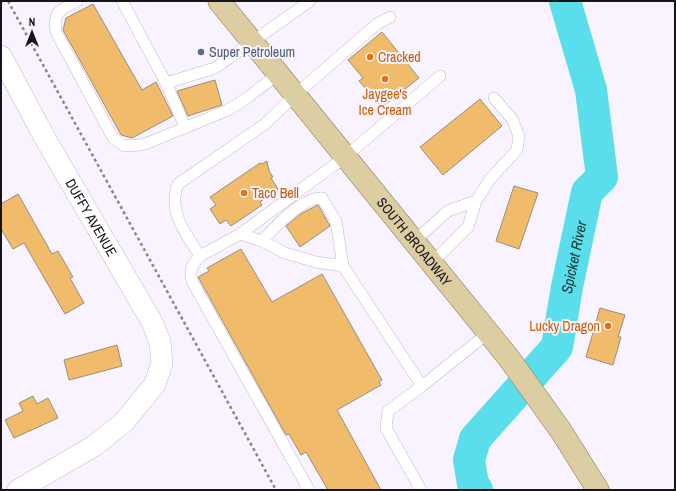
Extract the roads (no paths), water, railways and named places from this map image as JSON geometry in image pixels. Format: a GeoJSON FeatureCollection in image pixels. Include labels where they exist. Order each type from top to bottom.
{"type":"FeatureCollection","features":[{"type":"Feature","properties":{"kind":"main road","name":"SOUTH BROADWAY"},"geometry":{"type":"LineString","coordinates":[[219,1],[413,242],[508,357],[535,392],[598,490]]}},
{"type":"Feature","properties":{"kind":"street","name":"DUFFY AVENUE"},"geometry":{"type":"LineString","coordinates":[[1,56],[46,140],[152,322],[160,342],[162,364],[155,384],[124,422],[94,446],[18,490]]}},
{"type":"Feature","properties":{"kind":"lane"},"geometry":{"type":"LineString","coordinates":[[77,1],[59,11],[56,16],[56,32],[113,138],[118,144],[124,146],[141,145],[185,127],[213,118],[247,98],[278,74]]}},
{"type":"Feature","properties":{"kind":"lane"},"geometry":{"type":"LineString","coordinates":[[122,1],[166,83],[185,127]]}},
{"type":"Feature","properties":{"kind":"lane"},"geometry":{"type":"LineString","coordinates":[[166,83],[215,68],[252,43],[306,2]]}},
{"type":"Feature","properties":{"kind":"lane"},"geometry":{"type":"LineString","coordinates":[[200,256],[181,228],[177,216],[175,193],[178,184],[265,124],[294,95],[377,24],[390,17]]}},
{"type":"Feature","properties":{"kind":"lane"},"geometry":{"type":"LineString","coordinates":[[309,490],[193,283],[190,276],[190,269],[200,256],[240,234],[345,157],[440,76]]}},
{"type":"Feature","properties":{"kind":"lane"},"geometry":{"type":"LineString","coordinates":[[431,264],[468,227],[476,201],[491,178],[517,150],[519,136],[512,119],[494,98]]}},
{"type":"Feature","properties":{"kind":"lane"},"geometry":{"type":"LineString","coordinates":[[262,241],[282,220],[310,200],[322,198],[336,221],[343,266],[422,386]]}},
{"type":"Feature","properties":{"kind":"lane"},"geometry":{"type":"LineString","coordinates":[[413,242],[448,211],[476,201]]}},
{"type":"Feature","properties":{"kind":"lane"},"geometry":{"type":"LineString","coordinates":[[240,234],[262,241],[285,253],[316,262],[343,266]]}},
{"type":"Feature","properties":{"kind":"lane"},"geometry":{"type":"LineString","coordinates":[[421,490],[386,428],[388,411],[488,333]]}},
{"type":"Feature","properties":{"kind":"waterway","name":"Spicket River"},"geometry":{"type":"LineString","coordinates":[[477,490],[473,484],[469,460],[475,439],[557,347],[567,287],[587,192],[602,177],[591,90],[565,1]]}},
{"type":"Feature","properties":{"kind":"place","name":"Super Petroleum"},"geometry":{"type":"Point","coordinates":[201,52]}},
{"type":"Feature","properties":{"kind":"place","name":"Cracked"},"geometry":{"type":"Point","coordinates":[370,57]}},
{"type":"Feature","properties":{"kind":"place","name":"Jaygee's Ice Cream"},"geometry":{"type":"Point","coordinates":[385,79]}},
{"type":"Feature","properties":{"kind":"place","name":"Taco Bell"},"geometry":{"type":"Point","coordinates":[244,193]}},
{"type":"Feature","properties":{"kind":"place","name":"Lucky Dragon"},"geometry":{"type":"Point","coordinates":[608,326]}}]}
